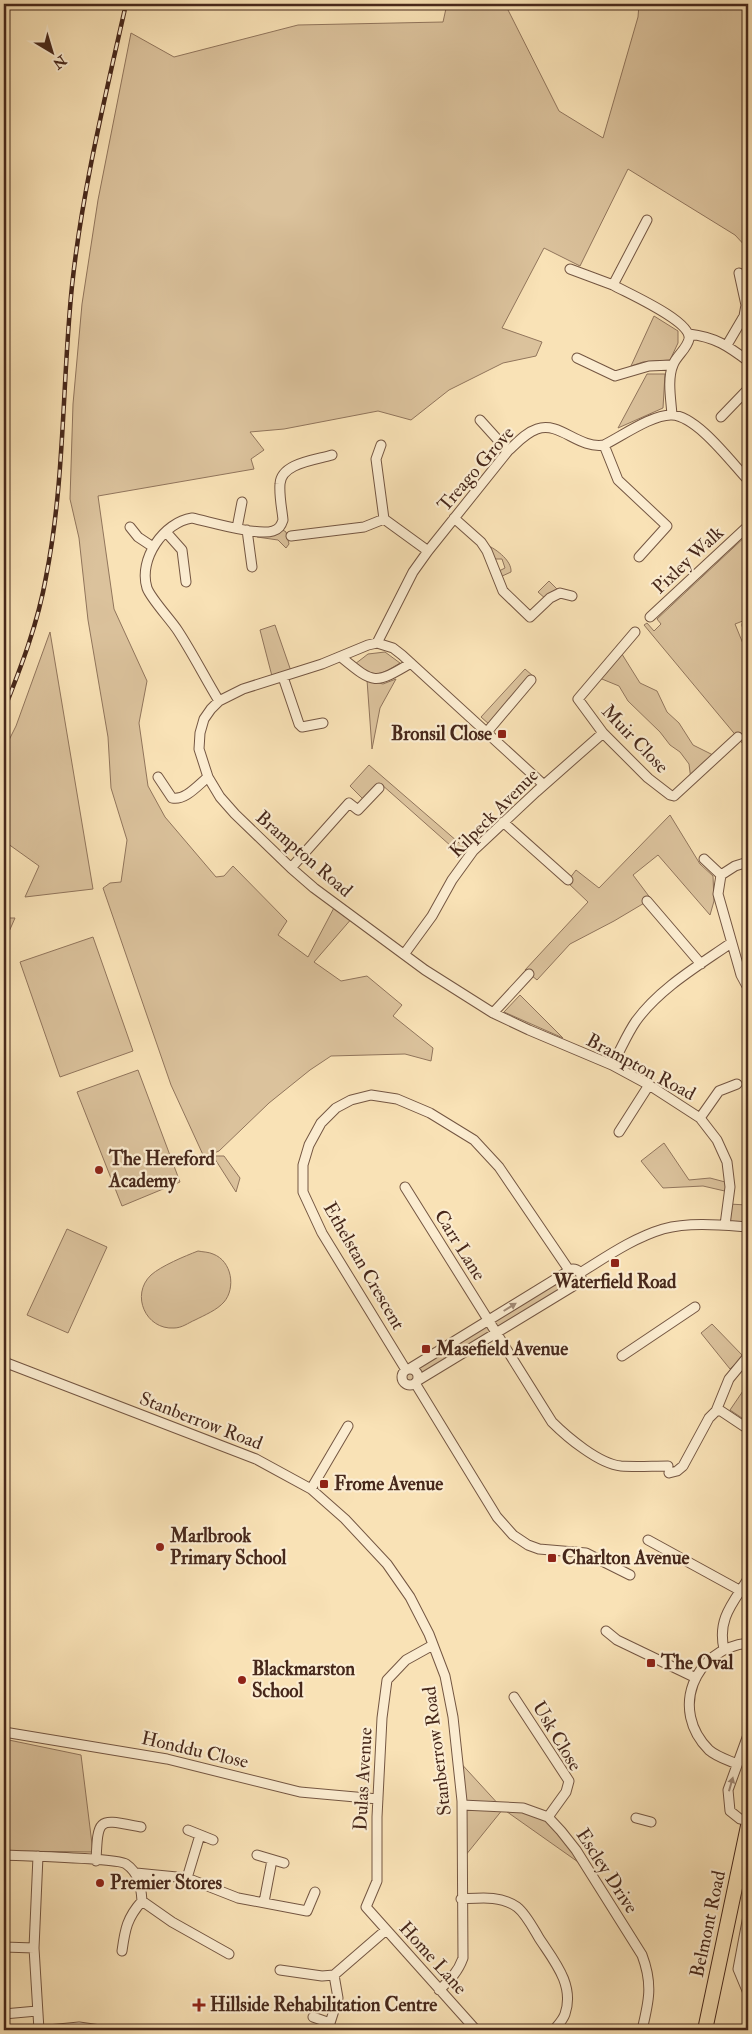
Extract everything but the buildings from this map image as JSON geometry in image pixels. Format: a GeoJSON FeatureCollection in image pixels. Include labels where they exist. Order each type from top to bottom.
{"type":"FeatureCollection","features":[{"type":"Feature","properties":{"kind":"highway","name":"Belmont Road"},"geometry":{"type":"LineString","coordinates":[[705,2030],[748,1826]]}},
{"type":"Feature","properties":{"kind":"street"},"geometry":{"type":"LineString","coordinates":[[613,285],[647,220]]}},
{"type":"Feature","properties":{"kind":"street"},"geometry":{"type":"LineString","coordinates":[[570,269],[613,285],[657,308],[682,325],[689,334],[707,336],[727,345],[748,361]]}},
{"type":"Feature","properties":{"kind":"street"},"geometry":{"type":"LineString","coordinates":[[727,345],[744,316],[746,305],[739,273]]}},
{"type":"Feature","properties":{"kind":"street"},"geometry":{"type":"LineString","coordinates":[[672,415],[670,378],[672,365],[688,341],[689,334]]}},
{"type":"Feature","properties":{"kind":"street"},"geometry":{"type":"LineString","coordinates":[[577,358],[615,376],[649,366],[672,365]]}},
{"type":"Feature","properties":{"kind":"street"},"geometry":{"type":"LineString","coordinates":[[721,417],[748,389]]}},
{"type":"Feature","properties":{"kind":"street"},"geometry":{"type":"LineString","coordinates":[[639,557],[667,526],[618,480],[604,444],[656,419],[672,415],[681,417],[696,426],[748,480]]}},
{"type":"Feature","properties":{"kind":"street"},"geometry":{"type":"LineString","coordinates":[[480,420],[508,451]]}},
{"type":"Feature","properties":{"kind":"street","name":"Treago Grove"},"geometry":{"type":"LineString","coordinates":[[378,643],[406,586],[428,551],[508,451],[530,433],[545,428],[554,429],[590,446],[604,444]]}},
{"type":"Feature","properties":{"kind":"street"},"geometry":{"type":"LineString","coordinates":[[381,445],[376,459],[384,519],[428,551]]}},
{"type":"Feature","properties":{"kind":"street"},"geometry":{"type":"LineString","coordinates":[[332,455],[293,466],[285,471],[280,484],[283,520],[278,528],[269,532],[247,530],[192,518],[176,524],[153,547],[146,570],[148,589],[179,632],[219,701],[243,690],[341,657],[358,648],[378,643],[393,648],[411,663],[544,785]]}},
{"type":"Feature","properties":{"kind":"street"},"geometry":{"type":"LineString","coordinates":[[238,528],[242,502]]}},
{"type":"Feature","properties":{"kind":"street"},"geometry":{"type":"LineString","coordinates":[[454,518],[481,542],[491,560],[503,592],[530,618],[550,598],[560,593],[572,596]]}},
{"type":"Feature","properties":{"kind":"street"},"geometry":{"type":"LineString","coordinates":[[291,536],[364,527],[384,519]]}},
{"type":"Feature","properties":{"kind":"street","name":"Pixley Walk"},"geometry":{"type":"LineString","coordinates":[[650,617],[748,526]]}},
{"type":"Feature","properties":{"kind":"street"},"geometry":{"type":"LineString","coordinates":[[130,527],[138,537],[153,547]]}},
{"type":"Feature","properties":{"kind":"street"},"geometry":{"type":"LineString","coordinates":[[247,530],[252,568]]}},
{"type":"Feature","properties":{"kind":"street"},"geometry":{"type":"LineString","coordinates":[[166,532],[182,550],[186,582]]}},
{"type":"Feature","properties":{"kind":"street","name":"Muir Close"},"geometry":{"type":"LineString","coordinates":[[635,632],[578,699],[603,732],[648,778],[674,796],[738,737]]}},
{"type":"Feature","properties":{"kind":"street"},"geometry":{"type":"LineString","coordinates":[[341,657],[364,676],[378,679],[411,663]]}},
{"type":"Feature","properties":{"kind":"street"},"geometry":{"type":"LineString","coordinates":[[283,677],[299,724],[302,727],[323,723]]}},
{"type":"Feature","properties":{"kind":"street"},"geometry":{"type":"LineString","coordinates":[[487,732],[531,680]]}},
{"type":"Feature","properties":{"kind":"street","name":"Brampton Road"},"geometry":{"type":"LineString","coordinates":[[219,701],[208,714],[200,733],[199,749],[208,778],[220,797],[235,814],[291,868],[425,970],[493,1013],[612,1065],[649,1085],[700,1118],[717,1140],[727,1162],[730,1186],[725,1225]]}},
{"type":"Feature","properties":{"kind":"street","name":"Kilpeck Avenue"},"geometry":{"type":"LineString","coordinates":[[404,954],[432,916],[465,861],[503,822],[603,732]]}},
{"type":"Feature","properties":{"kind":"street"},"geometry":{"type":"LineString","coordinates":[[158,777],[172,798],[176,799],[182,798],[208,778]]}},
{"type":"Feature","properties":{"kind":"street"},"geometry":{"type":"LineString","coordinates":[[291,868],[349,803],[358,810],[379,788]]}},
{"type":"Feature","properties":{"kind":"street"},"geometry":{"type":"LineString","coordinates":[[503,822],[568,880]]}},
{"type":"Feature","properties":{"kind":"street"},"geometry":{"type":"LineString","coordinates":[[704,859],[721,874]]}},
{"type":"Feature","properties":{"kind":"street"},"geometry":{"type":"LineString","coordinates":[[748,862],[735,866],[721,874],[718,883],[718,894],[731,943],[741,975],[748,988]]}},
{"type":"Feature","properties":{"kind":"street"},"geometry":{"type":"LineString","coordinates":[[647,901],[701,964]]}},
{"type":"Feature","properties":{"kind":"street"},"geometry":{"type":"LineString","coordinates":[[612,1065],[636,1022],[670,987],[731,943]]}},
{"type":"Feature","properties":{"kind":"street"},"geometry":{"type":"LineString","coordinates":[[493,1013],[528,974]]}},
{"type":"Feature","properties":{"kind":"street"},"geometry":{"type":"LineString","coordinates":[[700,1118],[719,1091],[737,1084]]}},
{"type":"Feature","properties":{"kind":"street"},"geometry":{"type":"LineString","coordinates":[[619,1132],[649,1085]]}},
{"type":"Feature","properties":{"kind":"street","name":"Ethelstan Crescent"},"geometry":{"type":"LineString","coordinates":[[408,1370],[322,1233],[303,1192],[303,1165],[309,1145],[321,1123],[336,1108],[351,1100],[371,1095],[397,1099],[430,1112],[474,1140],[499,1167],[568,1271]]}},
{"type":"Feature","properties":{"kind":"street","name":"Carr Lane"},"geometry":{"type":"LineString","coordinates":[[405,1187],[552,1422],[564,1434],[593,1455],[618,1466],[678,1471],[688,1460],[709,1418],[716,1411]]}},
{"type":"Feature","properties":{"kind":"street"},"geometry":{"type":"LineString","coordinates":[[580,1273],[618,1249],[663,1229],[686,1226],[725,1225],[748,1227]]}},
{"type":"Feature","properties":{"kind":"street"},"geometry":{"type":"LineString","coordinates":[[574,1269],[580,1273],[580,1281],[575,1285],[496,1334],[416,1382],[407,1385],[403,1381],[403,1374],[408,1370],[568,1271],[574,1269]]}},
{"type":"Feature","properties":{"kind":"street"},"geometry":{"type":"LineString","coordinates":[[568,1271],[565,1276],[566,1282],[575,1285]]}},
{"type":"Feature","properties":{"kind":"street"},"geometry":{"type":"LineString","coordinates":[[622,1356],[695,1307]]}},
{"type":"Feature","properties":{"kind":"street"},"geometry":{"type":"LineString","coordinates":[[748,1356],[729,1379],[716,1411],[721,1411],[748,1429]]}},
{"type":"Feature","properties":{"kind":"street","name":"Stanberrow Road"},"geometry":{"type":"LineString","coordinates":[[4,1362],[256,1459],[311,1489],[346,1519],[387,1564],[410,1597],[433,1645],[445,1676],[453,1717],[462,1805],[462,1958],[459,1968],[452,1979],[439,1990]]}},
{"type":"Feature","properties":{"kind":"street"},"geometry":{"type":"LineString","coordinates":[[408,1370],[417,1373],[416,1382],[496,1517],[513,1535],[528,1545],[539,1549],[577,1550],[586,1553],[630,1575]]}},
{"type":"Feature","properties":{"kind":"street"},"geometry":{"type":"LineString","coordinates":[[311,1489],[348,1426]]}},
{"type":"Feature","properties":{"kind":"street"},"geometry":{"type":"LineString","coordinates":[[648,1540],[741,1591]]}},
{"type":"Feature","properties":{"kind":"street"},"geometry":{"type":"LineString","coordinates":[[724,1649],[722,1638],[723,1624],[748,1579]]}},
{"type":"Feature","properties":{"kind":"street"},"geometry":{"type":"LineString","coordinates":[[606,1631],[617,1640],[696,1678]]}},
{"type":"Feature","properties":{"kind":"street"},"geometry":{"type":"LineString","coordinates":[[737,1764],[719,1757],[710,1751],[698,1734],[692,1720],[690,1692],[706,1662],[724,1649],[748,1642]]}},
{"type":"Feature","properties":{"kind":"street","name":"Dulas Avenue"},"geometry":{"type":"LineString","coordinates":[[366,1907],[377,1881],[378,1799],[382,1718],[387,1680],[406,1660],[433,1645]]}},
{"type":"Feature","properties":{"kind":"street","name":"Usk Close"},"geometry":{"type":"LineString","coordinates":[[514,1697],[569,1781],[566,1792],[548,1818]]}},
{"type":"Feature","properties":{"kind":"street","name":"Honddu Close"},"geometry":{"type":"LineString","coordinates":[[4,1732],[167,1759],[300,1792],[378,1799]]}},
{"type":"Feature","properties":{"kind":"street"},"geometry":{"type":"LineString","coordinates":[[748,1735],[728,1790],[730,1811],[740,1819],[748,1821]]}},
{"type":"Feature","properties":{"kind":"street","name":"Escley Drive"},"geometry":{"type":"LineString","coordinates":[[462,1805],[523,1808],[548,1818],[562,1831],[642,1955],[648,1972],[650,1988],[642,2030]]}},
{"type":"Feature","properties":{"kind":"street"},"geometry":{"type":"LineString","coordinates":[[636,1818],[651,1822]]}},
{"type":"Feature","properties":{"kind":"street"},"geometry":{"type":"LineString","coordinates":[[96,1861],[97,1835],[99,1828],[104,1823],[110,1821],[141,1827]]}},
{"type":"Feature","properties":{"kind":"street"},"geometry":{"type":"LineString","coordinates":[[188,1830],[213,1840]]}},
{"type":"Feature","properties":{"kind":"street"},"geometry":{"type":"LineString","coordinates":[[187,1878],[200,1835]]}},
{"type":"Feature","properties":{"kind":"street"},"geometry":{"type":"LineString","coordinates":[[4,1856],[38,1856],[124,1863],[136,1873],[141,1887],[142,1901],[132,1913],[125,1928],[122,1951]]}},
{"type":"Feature","properties":{"kind":"street"},"geometry":{"type":"LineString","coordinates":[[38,1856],[34,1948],[39,2030]]}},
{"type":"Feature","properties":{"kind":"street"},"geometry":{"type":"LineString","coordinates":[[257,1856],[284,1863]]}},
{"type":"Feature","properties":{"kind":"street"},"geometry":{"type":"LineString","coordinates":[[264,1902],[272,1860]]}},
{"type":"Feature","properties":{"kind":"street"},"geometry":{"type":"LineString","coordinates":[[136,1873],[187,1878],[238,1898],[307,1911],[315,1892]]}},
{"type":"Feature","properties":{"kind":"street"},"geometry":{"type":"LineString","coordinates":[[461,1899],[492,1898],[504,1901],[517,1908],[527,1919],[564,1976],[568,1996],[565,2015],[554,2030]]}},
{"type":"Feature","properties":{"kind":"street"},"geometry":{"type":"LineString","coordinates":[[142,1901],[172,1922],[229,1954]]}},
{"type":"Feature","properties":{"kind":"street","name":"Home Lane"},"geometry":{"type":"LineString","coordinates":[[366,1907],[476,2030]]}},
{"type":"Feature","properties":{"kind":"street","name":"Belmont Road"},"geometry":{"type":"LineString","coordinates":[[748,1916],[738,1969],[748,1993]]}},
{"type":"Feature","properties":{"kind":"street"},"geometry":{"type":"LineString","coordinates":[[280,1970],[322,1976],[334,1975],[386,1930]]}},
{"type":"Feature","properties":{"kind":"street"},"geometry":{"type":"LineString","coordinates":[[4,1947],[34,1948]]}},
{"type":"Feature","properties":{"kind":"street"},"geometry":{"type":"LineString","coordinates":[[313,2017],[330,2023],[338,1998],[334,1975]]}},
{"type":"Feature","properties":{"kind":"street"},"geometry":{"type":"LineString","coordinates":[[4,2014],[37,2011]]}},
{"type":"Feature","properties":{"kind":"street"},"geometry":{"type":"LineString","coordinates":[[48,2030],[79,2027],[100,2030]]}},
{"type":"Feature","properties":{"kind":"shaded area"},"geometry":{"type":"Polygon","coordinates":[[[447,4],[505,4],[559,111],[603,138],[638,17],[639,4],[748,4],[748,249],[735,235],[628,169],[580,266],[544,248],[502,328],[542,342],[536,356],[503,363],[449,390],[411,420],[378,411],[284,429],[250,432],[264,450],[251,459],[254,469],[98,496],[114,609],[147,681],[139,723],[148,786],[165,817],[216,877],[224,876],[233,866],[287,921],[278,935],[308,957],[336,904],[353,917],[314,962],[341,981],[367,976],[402,1005],[393,1016],[433,1048],[431,1061],[405,1054],[331,1056],[310,1070],[269,1103],[219,1151],[204,1157],[171,1085],[103,888],[110,883],[121,882],[127,840],[111,788],[108,737],[88,620],[79,538],[70,499],[73,404],[82,304],[98,200],[131,33],[174,57],[298,25],[443,22],[447,4]]]}},
{"type":"Feature","properties":{"kind":"shaded area"},"geometry":{"type":"Polygon","coordinates":[[[654,316],[678,331],[678,343],[670,360],[643,362],[631,366],[654,316]]]}},
{"type":"Feature","properties":{"kind":"shaded area"},"geometry":{"type":"Polygon","coordinates":[[[647,374],[665,374],[663,408],[618,428],[647,374]]]}},
{"type":"Feature","properties":{"kind":"shaded area"},"geometry":{"type":"Polygon","coordinates":[[[283,530],[286,532],[289,544],[286,548],[278,540],[257,537],[258,535],[276,534],[283,530]]]}},
{"type":"Feature","properties":{"kind":"shaded area"},"geometry":{"type":"Polygon","coordinates":[[[748,534],[748,619],[735,624],[748,656],[748,750],[644,625],[647,623],[654,631],[661,624],[657,619],[748,534]]]}},
{"type":"Feature","properties":{"kind":"shaded area"},"geometry":{"type":"Polygon","coordinates":[[[489,546],[507,560],[511,572],[500,577],[499,571],[505,568],[502,559],[495,559],[489,546]]]}},
{"type":"Feature","properties":{"kind":"shaded area"},"geometry":{"type":"Polygon","coordinates":[[[549,581],[557,589],[547,600],[538,592],[549,581]]]}},
{"type":"Feature","properties":{"kind":"shaded area"},"geometry":{"type":"Polygon","coordinates":[[[275,625],[292,674],[273,680],[260,630],[275,625]]]}},
{"type":"Feature","properties":{"kind":"shaded area"},"geometry":{"type":"Polygon","coordinates":[[[50,632],[93,889],[25,897],[39,866],[4,841],[4,750],[16,726],[50,632]]]}},
{"type":"Feature","properties":{"kind":"shaded area"},"geometry":{"type":"Polygon","coordinates":[[[620,651],[640,683],[657,691],[667,712],[679,723],[693,745],[717,757],[691,780],[689,764],[680,752],[670,745],[660,732],[628,701],[619,686],[597,677],[620,651]]]}},
{"type":"Feature","properties":{"kind":"shaded area"},"geometry":{"type":"Polygon","coordinates":[[[385,652],[400,663],[383,673],[368,672],[355,664],[368,654],[385,652]]]}},
{"type":"Feature","properties":{"kind":"shaded area"},"geometry":{"type":"Polygon","coordinates":[[[525,669],[533,676],[490,725],[481,717],[525,669]]]}},
{"type":"Feature","properties":{"kind":"shaded area"},"geometry":{"type":"Polygon","coordinates":[[[396,679],[380,708],[372,749],[367,680],[383,684],[396,679]]]}},
{"type":"Feature","properties":{"kind":"shaded area"},"geometry":{"type":"Polygon","coordinates":[[[369,765],[465,848],[460,854],[381,784],[364,800],[350,786],[369,765]]]}},
{"type":"Feature","properties":{"kind":"shaded area"},"geometry":{"type":"Polygon","coordinates":[[[670,815],[700,864],[713,876],[714,901],[710,915],[658,855],[633,875],[651,899],[570,944],[537,980],[525,970],[588,902],[567,882],[576,870],[599,888],[670,815]]]}},
{"type":"Feature","properties":{"kind":"shaded area"},"geometry":{"type":"Polygon","coordinates":[[[4,918],[15,918],[4,943],[4,918]]]}},
{"type":"Feature","properties":{"kind":"shaded area"},"geometry":{"type":"Polygon","coordinates":[[[93,937],[133,1051],[60,1077],[20,962],[93,937]]]}},
{"type":"Feature","properties":{"kind":"shaded area"},"geometry":{"type":"Polygon","coordinates":[[[520,995],[563,1038],[504,1012],[520,995]]]}},
{"type":"Feature","properties":{"kind":"shaded area"},"geometry":{"type":"Polygon","coordinates":[[[138,1070],[180,1182],[122,1206],[77,1092],[138,1070]]]}},
{"type":"Feature","properties":{"kind":"shaded area"},"geometry":{"type":"Polygon","coordinates":[[[664,1143],[689,1180],[710,1178],[729,1183],[729,1192],[703,1186],[663,1188],[641,1161],[664,1143]]]}},
{"type":"Feature","properties":{"kind":"shaded area"},"geometry":{"type":"Polygon","coordinates":[[[213,1156],[224,1156],[240,1178],[236,1192],[213,1156]]]}},
{"type":"Feature","properties":{"kind":"shaded area"},"geometry":{"type":"Polygon","coordinates":[[[728,1204],[748,1205],[748,1227],[725,1225],[728,1204]]]}},
{"type":"Feature","properties":{"kind":"shaded area"},"geometry":{"type":"Polygon","coordinates":[[[67,1229],[107,1247],[68,1333],[27,1315],[67,1229]]]}},
{"type":"Feature","properties":{"kind":"shaded area"},"geometry":{"type":"Polygon","coordinates":[[[198,1251],[213,1254],[224,1262],[230,1275],[231,1283],[228,1296],[214,1310],[177,1328],[164,1327],[156,1323],[144,1310],[142,1292],[145,1283],[151,1275],[161,1268],[198,1251]]]}},
{"type":"Feature","properties":{"kind":"shaded area"},"geometry":{"type":"Polygon","coordinates":[[[569,1270],[577,1270],[581,1278],[578,1284],[415,1383],[407,1385],[402,1378],[404,1372],[569,1270]]]}},
{"type":"Feature","properties":{"kind":"shaded area"},"geometry":{"type":"Polygon","coordinates":[[[712,1324],[743,1356],[730,1369],[701,1333],[712,1324]]]}},
{"type":"Feature","properties":{"kind":"shaded area"},"geometry":{"type":"Polygon","coordinates":[[[745,1388],[748,1390],[748,1422],[730,1410],[745,1388]]]}},
{"type":"Feature","properties":{"kind":"shaded area"},"geometry":{"type":"Polygon","coordinates":[[[4,1739],[81,1755],[93,1852],[4,1851],[4,1739]]]}},
{"type":"Feature","properties":{"kind":"shaded area"},"geometry":{"type":"Polygon","coordinates":[[[457,1759],[501,1807],[548,1817],[588,1869],[503,1809],[461,1861],[457,1759]]]}},
{"type":"Feature","properties":{"kind":"railway"},"geometry":{"type":"LineString","coordinates":[[4,710],[34,628],[46,577],[57,505],[69,322],[76,250],[95,145],[126,4]]}},
{"type":"Feature","properties":{"kind":"place","name":"Bronsil Close"},"geometry":{"type":"Point","coordinates":[502,734]}},
{"type":"Feature","properties":{"kind":"place","name":"The Hereford Academy"},"geometry":{"type":"Point","coordinates":[99,1170]}},
{"type":"Feature","properties":{"kind":"place","name":"Waterfield Road"},"geometry":{"type":"Point","coordinates":[615,1263]}},
{"type":"Feature","properties":{"kind":"place","name":"Masefield Avenue"},"geometry":{"type":"Point","coordinates":[426,1349]}},
{"type":"Feature","properties":{"kind":"place","name":"Frome Avenue"},"geometry":{"type":"Point","coordinates":[324,1484]}},
{"type":"Feature","properties":{"kind":"place","name":"Marlbrook Primary School"},"geometry":{"type":"Point","coordinates":[160,1547]}},
{"type":"Feature","properties":{"kind":"place","name":"Charlton Avenue"},"geometry":{"type":"Point","coordinates":[552,1558]}},
{"type":"Feature","properties":{"kind":"place","name":"The Oval"},"geometry":{"type":"Point","coordinates":[651,1663]}},
{"type":"Feature","properties":{"kind":"place","name":"Blackmarston School"},"geometry":{"type":"Point","coordinates":[242,1680]}},
{"type":"Feature","properties":{"kind":"place","name":"Premier Stores"},"geometry":{"type":"Point","coordinates":[100,1883]}},
{"type":"Feature","properties":{"kind":"place","name":"Hillside Rehabilitation Centre"},"geometry":{"type":"Point","coordinates":[199,2005]}}]}
